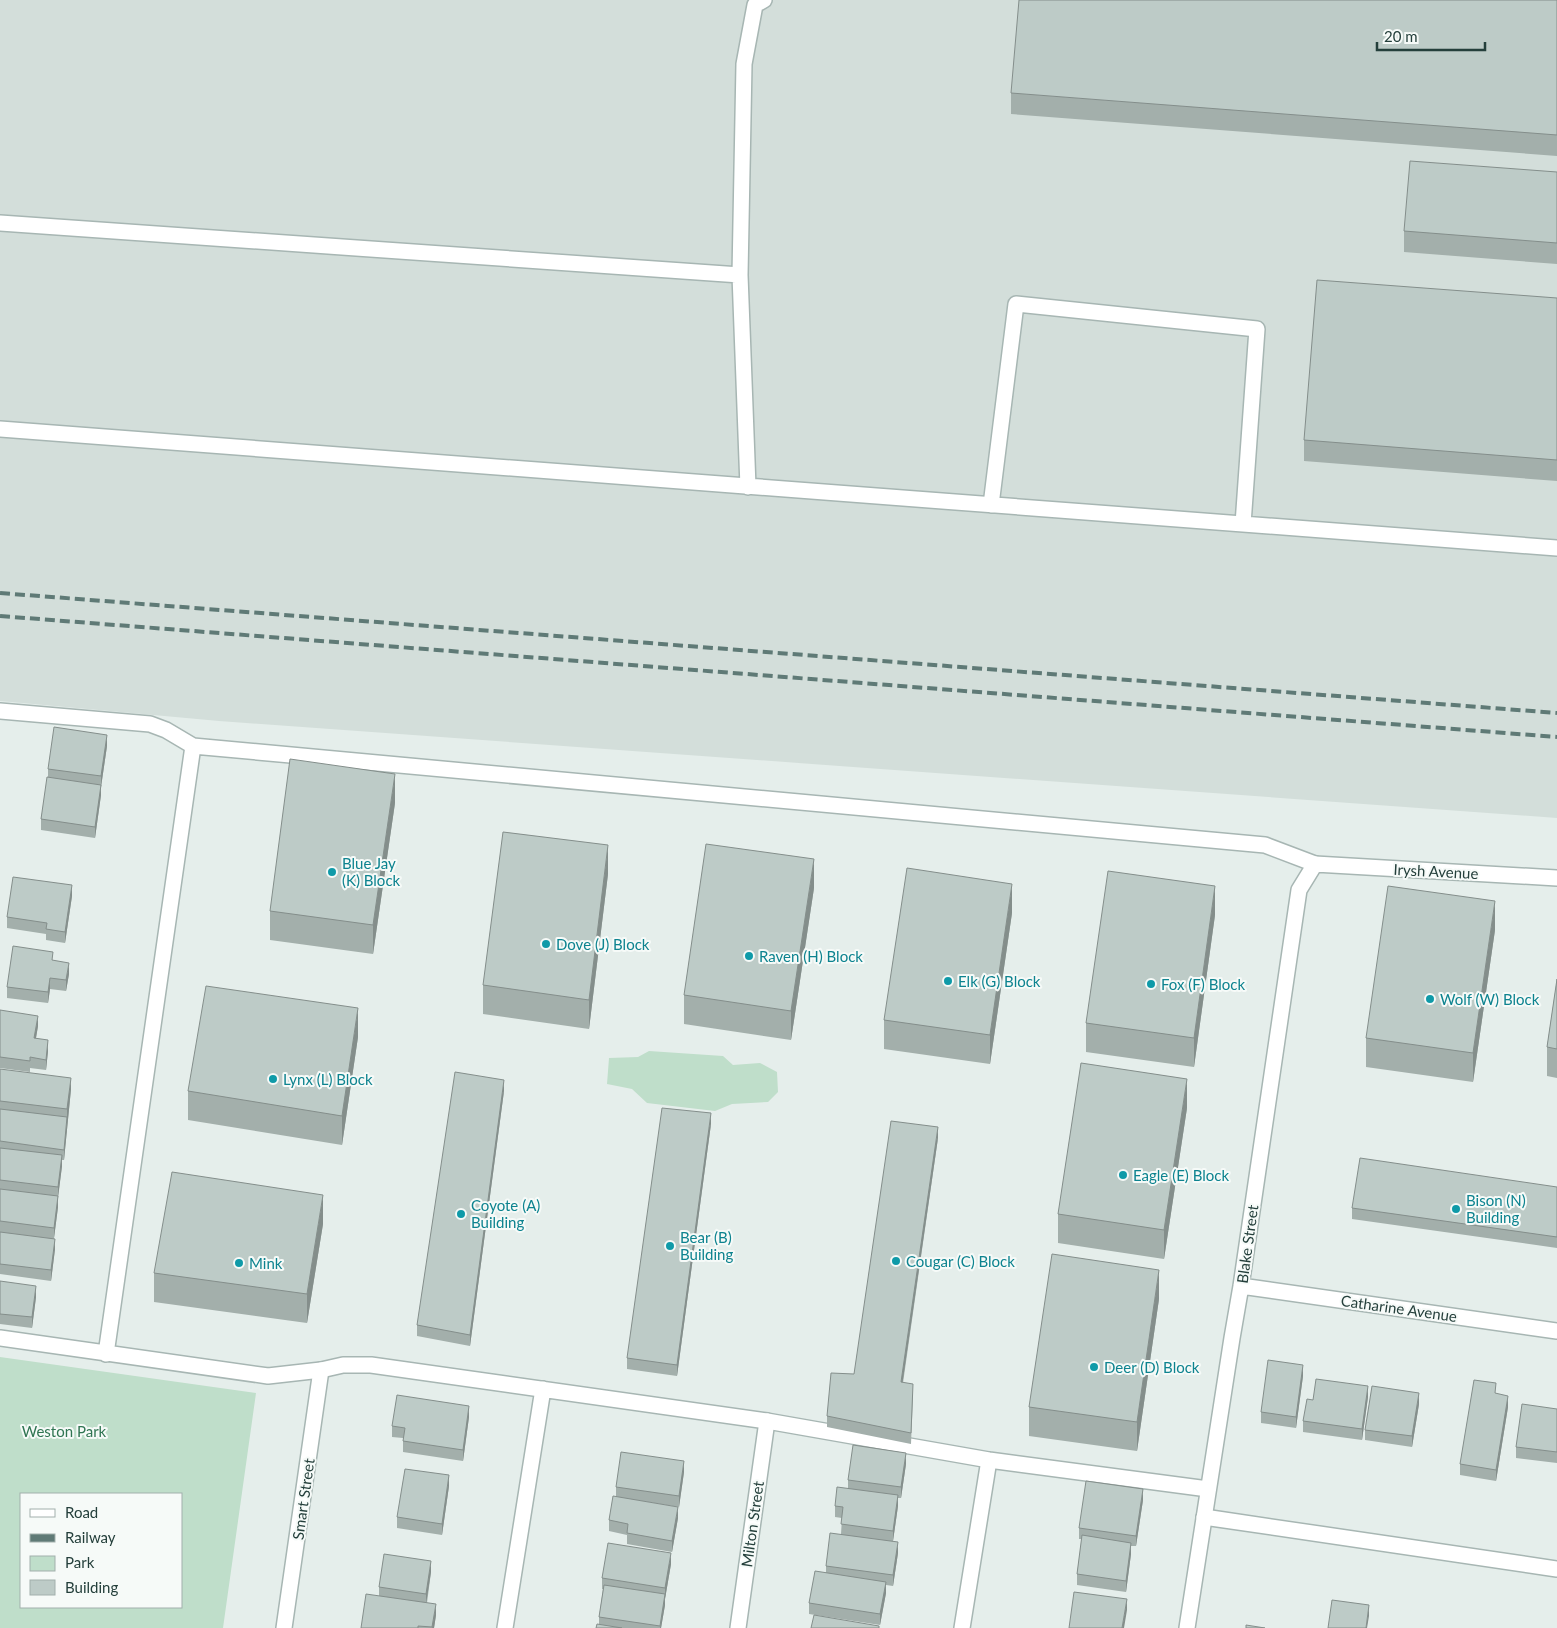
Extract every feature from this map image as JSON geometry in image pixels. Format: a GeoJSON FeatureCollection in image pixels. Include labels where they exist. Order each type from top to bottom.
{"type":"FeatureCollection","features":[{"type":"Feature","properties":{"kind":"street"},"geometry":{"type":"LineString","coordinates":[[748,486],[740,275],[744,64],[756,5],[764,0]]}},
{"type":"Feature","properties":{"kind":"street"},"geometry":{"type":"LineString","coordinates":[[0,223],[740,275]]}},
{"type":"Feature","properties":{"kind":"street"},"geometry":{"type":"LineString","coordinates":[[991,505],[1016,304],[1257,329],[1243,524]]}},
{"type":"Feature","properties":{"kind":"street"},"geometry":{"type":"LineString","coordinates":[[0,430],[1557,548]]}},
{"type":"Feature","properties":{"kind":"street"},"geometry":{"type":"LineString","coordinates":[[0,711],[150,724],[166,730],[193,746],[106,1354]]}},
{"type":"Feature","properties":{"kind":"street","name":"Irysh Avenue"},"geometry":{"type":"LineString","coordinates":[[193,746],[1265,845],[1315,864],[1557,878]]}},
{"type":"Feature","properties":{"kind":"street","name":"Blake Street"},"geometry":{"type":"LineString","coordinates":[[1187,1628],[1241,1286],[1299,890],[1315,864]]}},
{"type":"Feature","properties":{"kind":"street","name":"Catharine Avenue"},"geometry":{"type":"LineString","coordinates":[[1241,1286],[1557,1331]]}},
{"type":"Feature","properties":{"kind":"street"},"geometry":{"type":"LineString","coordinates":[[0,1338],[268,1376],[321,1370],[343,1365],[371,1365],[767,1421],[989,1460],[1208,1489]]}},
{"type":"Feature","properties":{"kind":"street","name":"Smart Street"},"geometry":{"type":"LineString","coordinates":[[284,1628],[321,1370]]}},
{"type":"Feature","properties":{"kind":"street"},"geometry":{"type":"LineString","coordinates":[[505,1628],[543,1389]]}},
{"type":"Feature","properties":{"kind":"street","name":"Milton Street"},"geometry":{"type":"LineString","coordinates":[[738,1628],[767,1421]]}},
{"type":"Feature","properties":{"kind":"street"},"geometry":{"type":"LineString","coordinates":[[962,1628],[989,1460]]}},
{"type":"Feature","properties":{"kind":"street"},"geometry":{"type":"LineString","coordinates":[[1204,1517],[1557,1568]]}},
{"type":"Feature","properties":{"kind":"shaded area"},"geometry":{"type":"Polygon","coordinates":[[[0,0],[1557,0],[1557,818],[219,721],[0,701],[0,0]]]}},
{"type":"Feature","properties":{"kind":"green space"},"geometry":{"type":"Polygon","coordinates":[[[649,1051],[723,1056],[733,1065],[760,1063],[777,1072],[778,1092],[768,1102],[732,1104],[715,1111],[647,1103],[632,1089],[607,1084],[609,1058],[638,1057],[649,1051]]]}},
{"type":"Feature","properties":{"kind":"green space","name":"Weston Park"},"geometry":{"type":"Polygon","coordinates":[[[0,1357],[256,1393],[223,1628],[0,1628],[0,1357]]]}},
{"type":"Feature","properties":{"kind":"building"},"geometry":{"type":"Polygon","coordinates":[[[1019,0],[1557,0],[1557,135],[1011,93],[1019,0]]]}},
{"type":"Feature","properties":{"kind":"building"},"geometry":{"type":"Polygon","coordinates":[[[1410,161],[1557,172],[1557,243],[1404,231],[1410,161]]]}},
{"type":"Feature","properties":{"kind":"building"},"geometry":{"type":"Polygon","coordinates":[[[1317,280],[1557,298],[1557,460],[1304,440],[1317,280]]]}},
{"type":"Feature","properties":{"kind":"building"},"geometry":{"type":"Polygon","coordinates":[[[54,727],[107,735],[101,776],[48,769],[54,727]]]}},
{"type":"Feature","properties":{"kind":"building","name":"Blue Jay (K) Block"},"geometry":{"type":"Polygon","coordinates":[[[290,759],[395,774],[373,925],[270,911],[290,759]]]}},
{"type":"Feature","properties":{"kind":"building"},"geometry":{"type":"Polygon","coordinates":[[[47,777],[101,785],[95,827],[41,819],[47,777]]]}},
{"type":"Feature","properties":{"kind":"building","name":"Dove (J) Block"},"geometry":{"type":"Polygon","coordinates":[[[503,832],[608,845],[589,1000],[483,985],[503,832]]]}},
{"type":"Feature","properties":{"kind":"building","name":"Raven (H) Block"},"geometry":{"type":"Polygon","coordinates":[[[706,844],[814,859],[791,1011],[684,995],[706,844]]]}},
{"type":"Feature","properties":{"kind":"building","name":"Elk (G) Block"},"geometry":{"type":"Polygon","coordinates":[[[907,868],[1012,884],[990,1035],[884,1020],[907,868]]]}},
{"type":"Feature","properties":{"kind":"building","name":"Fox (F) Block"},"geometry":{"type":"Polygon","coordinates":[[[1108,871],[1215,886],[1194,1038],[1086,1023],[1108,871]]]}},
{"type":"Feature","properties":{"kind":"building"},"geometry":{"type":"Polygon","coordinates":[[[13,877],[72,885],[65,932],[46,929],[47,923],[7,917],[13,877]]]}},
{"type":"Feature","properties":{"kind":"building","name":"Wolf (W) Block"},"geometry":{"type":"Polygon","coordinates":[[[1388,886],[1495,901],[1473,1053],[1366,1038],[1388,886]]]}},
{"type":"Feature","properties":{"kind":"building"},"geometry":{"type":"Polygon","coordinates":[[[13,946],[53,952],[52,960],[69,963],[66,980],[50,978],[48,992],[7,987],[13,946]]]}},
{"type":"Feature","properties":{"kind":"building"},"geometry":{"type":"Polygon","coordinates":[[[1557,979],[1557,1049],[1547,1047],[1557,979]]]}},
{"type":"Feature","properties":{"kind":"building","name":"Lynx (L) Block"},"geometry":{"type":"Polygon","coordinates":[[[206,986],[358,1008],[342,1116],[188,1091],[206,986]]]}},
{"type":"Feature","properties":{"kind":"building"},"geometry":{"type":"Polygon","coordinates":[[[0,1010],[38,1016],[34,1038],[48,1040],[46,1060],[30,1057],[30,1061],[0,1057],[0,1010]]]}},
{"type":"Feature","properties":{"kind":"building","name":"Eagle (E) Block"},"geometry":{"type":"Polygon","coordinates":[[[1081,1063],[1187,1079],[1164,1230],[1058,1214],[1081,1063]]]}},
{"type":"Feature","properties":{"kind":"building"},"geometry":{"type":"Polygon","coordinates":[[[0,1069],[71,1078],[67,1109],[0,1101],[0,1069]]]}},
{"type":"Feature","properties":{"kind":"building","name":"Coyote (A) Building"},"geometry":{"type":"Polygon","coordinates":[[[455,1072],[504,1080],[470,1335],[417,1325],[455,1072]]]}},
{"type":"Feature","properties":{"kind":"building","name":"Bear (B) Building"},"geometry":{"type":"Polygon","coordinates":[[[662,1108],[711,1113],[677,1365],[627,1358],[662,1108]]]}},
{"type":"Feature","properties":{"kind":"building"},"geometry":{"type":"Polygon","coordinates":[[[0,1109],[67,1117],[64,1150],[0,1141],[0,1109]]]}},
{"type":"Feature","properties":{"kind":"building","name":"Cougar (C) Block"},"geometry":{"type":"Polygon","coordinates":[[[891,1121],[938,1127],[901,1382],[913,1384],[911,1433],[827,1416],[831,1373],[854,1374],[891,1121]]]}},
{"type":"Feature","properties":{"kind":"building"},"geometry":{"type":"Polygon","coordinates":[[[0,1148],[62,1155],[58,1187],[0,1180],[0,1148]]]}},
{"type":"Feature","properties":{"kind":"building","name":"Bison (N) Building"},"geometry":{"type":"Polygon","coordinates":[[[1360,1158],[1557,1187],[1557,1237],[1352,1208],[1360,1158]]]}},
{"type":"Feature","properties":{"kind":"building","name":"Mink"},"geometry":{"type":"Polygon","coordinates":[[[172,1172],[323,1195],[307,1294],[154,1273],[172,1172]]]}},
{"type":"Feature","properties":{"kind":"building"},"geometry":{"type":"Polygon","coordinates":[[[0,1189],[58,1196],[54,1228],[0,1221],[0,1189]]]}},
{"type":"Feature","properties":{"kind":"building"},"geometry":{"type":"Polygon","coordinates":[[[0,1232],[55,1239],[51,1270],[0,1264],[0,1232]]]}},
{"type":"Feature","properties":{"kind":"building","name":"Deer (D) Block"},"geometry":{"type":"Polygon","coordinates":[[[1052,1254],[1159,1270],[1137,1422],[1029,1407],[1052,1254]]]}},
{"type":"Feature","properties":{"kind":"building"},"geometry":{"type":"Polygon","coordinates":[[[0,1281],[36,1286],[32,1317],[0,1314],[0,1281]]]}},
{"type":"Feature","properties":{"kind":"building"},"geometry":{"type":"Polygon","coordinates":[[[1268,1360],[1303,1365],[1296,1417],[1261,1412],[1268,1360]]]}},
{"type":"Feature","properties":{"kind":"building"},"geometry":{"type":"Polygon","coordinates":[[[1316,1379],[1368,1386],[1362,1429],[1303,1421],[1307,1399],[1313,1400],[1316,1379]]]}},
{"type":"Feature","properties":{"kind":"building"},"geometry":{"type":"Polygon","coordinates":[[[1474,1380],[1496,1383],[1495,1393],[1508,1396],[1496,1470],[1460,1464],[1474,1380]]]}},
{"type":"Feature","properties":{"kind":"building"},"geometry":{"type":"Polygon","coordinates":[[[1372,1386],[1419,1393],[1412,1436],[1365,1430],[1372,1386]]]}},
{"type":"Feature","properties":{"kind":"building"},"geometry":{"type":"Polygon","coordinates":[[[397,1395],[469,1406],[463,1450],[403,1441],[405,1428],[392,1426],[397,1395]]]}},
{"type":"Feature","properties":{"kind":"building"},"geometry":{"type":"Polygon","coordinates":[[[1522,1404],[1557,1409],[1557,1452],[1516,1447],[1522,1404]]]}},
{"type":"Feature","properties":{"kind":"building"},"geometry":{"type":"Polygon","coordinates":[[[853,1445],[906,1453],[901,1487],[848,1480],[853,1445]]]}},
{"type":"Feature","properties":{"kind":"building"},"geometry":{"type":"Polygon","coordinates":[[[621,1452],[684,1461],[679,1496],[616,1487],[621,1452]]]}},
{"type":"Feature","properties":{"kind":"building"},"geometry":{"type":"Polygon","coordinates":[[[405,1469],[449,1475],[442,1524],[397,1517],[405,1469]]]}},
{"type":"Feature","properties":{"kind":"building"},"geometry":{"type":"Polygon","coordinates":[[[1086,1481],[1143,1489],[1136,1536],[1079,1528],[1086,1481]]]}},
{"type":"Feature","properties":{"kind":"building"},"geometry":{"type":"Polygon","coordinates":[[[837,1487],[898,1495],[893,1531],[841,1524],[843,1507],[835,1506],[837,1487]]]}},
{"type":"Feature","properties":{"kind":"building"},"geometry":{"type":"Polygon","coordinates":[[[613,1496],[678,1507],[672,1541],[627,1533],[628,1524],[609,1520],[613,1496]]]}},
{"type":"Feature","properties":{"kind":"building"},"geometry":{"type":"Polygon","coordinates":[[[830,1533],[898,1542],[893,1575],[826,1566],[830,1533]]]}},
{"type":"Feature","properties":{"kind":"building"},"geometry":{"type":"Polygon","coordinates":[[[1082,1535],[1131,1543],[1126,1581],[1077,1574],[1082,1535]]]}},
{"type":"Feature","properties":{"kind":"building"},"geometry":{"type":"Polygon","coordinates":[[[608,1543],[671,1553],[665,1588],[602,1578],[608,1543]]]}},
{"type":"Feature","properties":{"kind":"building"},"geometry":{"type":"Polygon","coordinates":[[[384,1554],[431,1561],[426,1594],[379,1587],[384,1554]]]}},
{"type":"Feature","properties":{"kind":"building"},"geometry":{"type":"Polygon","coordinates":[[[815,1571],[886,1582],[880,1614],[809,1603],[815,1571]]]}},
{"type":"Feature","properties":{"kind":"building"},"geometry":{"type":"Polygon","coordinates":[[[604,1585],[665,1594],[660,1626],[599,1617],[604,1585]]]}},
{"type":"Feature","properties":{"kind":"building"},"geometry":{"type":"Polygon","coordinates":[[[1074,1592],[1127,1599],[1122,1628],[1069,1628],[1074,1592]]]}},
{"type":"Feature","properties":{"kind":"building"},"geometry":{"type":"Polygon","coordinates":[[[366,1594],[436,1604],[432,1627],[361,1628],[366,1594]]]}},
{"type":"Feature","properties":{"kind":"building"},"geometry":{"type":"Polygon","coordinates":[[[1332,1600],[1369,1605],[1366,1628],[1328,1628],[1332,1600]]]}},
{"type":"Feature","properties":{"kind":"building"},"geometry":{"type":"Polygon","coordinates":[[[814,1615],[879,1626],[879,1628],[811,1628],[814,1615]]]}},
{"type":"Feature","properties":{"kind":"building"},"geometry":{"type":"Polygon","coordinates":[[[597,1624],[622,1628],[596,1628],[597,1624]]]}},
{"type":"Feature","properties":{"kind":"building"},"geometry":{"type":"Polygon","coordinates":[[[1246,1625],[1265,1628],[1246,1628],[1246,1625]]]}},
{"type":"Feature","properties":{"kind":"railway"},"geometry":{"type":"LineString","coordinates":[[0,593],[1557,713]]}},
{"type":"Feature","properties":{"kind":"railway"},"geometry":{"type":"LineString","coordinates":[[0,616],[1557,737]]}},
{"type":"Feature","properties":{"kind":"place","name":"Blue Jay (K) Block"},"geometry":{"type":"Point","coordinates":[332,872]}},
{"type":"Feature","properties":{"kind":"place","name":"Dove (J) Block"},"geometry":{"type":"Point","coordinates":[546,944]}},
{"type":"Feature","properties":{"kind":"place","name":"Raven (H) Block"},"geometry":{"type":"Point","coordinates":[749,956]}},
{"type":"Feature","properties":{"kind":"place","name":"Elk (G) Block"},"geometry":{"type":"Point","coordinates":[948,981]}},
{"type":"Feature","properties":{"kind":"place","name":"Fox (F) Block"},"geometry":{"type":"Point","coordinates":[1151,984]}},
{"type":"Feature","properties":{"kind":"place","name":"Wolf (W) Block"},"geometry":{"type":"Point","coordinates":[1430,999]}},
{"type":"Feature","properties":{"kind":"place","name":"Lynx (L) Block"},"geometry":{"type":"Point","coordinates":[273,1079]}},
{"type":"Feature","properties":{"kind":"place","name":"Eagle (E) Block"},"geometry":{"type":"Point","coordinates":[1123,1175]}},
{"type":"Feature","properties":{"kind":"place","name":"Bison (N) Building"},"geometry":{"type":"Point","coordinates":[1456,1209]}},
{"type":"Feature","properties":{"kind":"place","name":"Coyote (A) Building"},"geometry":{"type":"Point","coordinates":[461,1214]}},
{"type":"Feature","properties":{"kind":"place","name":"Bear (B) Building"},"geometry":{"type":"Point","coordinates":[670,1246]}},
{"type":"Feature","properties":{"kind":"place","name":"Cougar (C) Block"},"geometry":{"type":"Point","coordinates":[896,1261]}},
{"type":"Feature","properties":{"kind":"place","name":"Mink"},"geometry":{"type":"Point","coordinates":[239,1263]}},
{"type":"Feature","properties":{"kind":"place","name":"Deer (D) Block"},"geometry":{"type":"Point","coordinates":[1094,1367]}}]}
